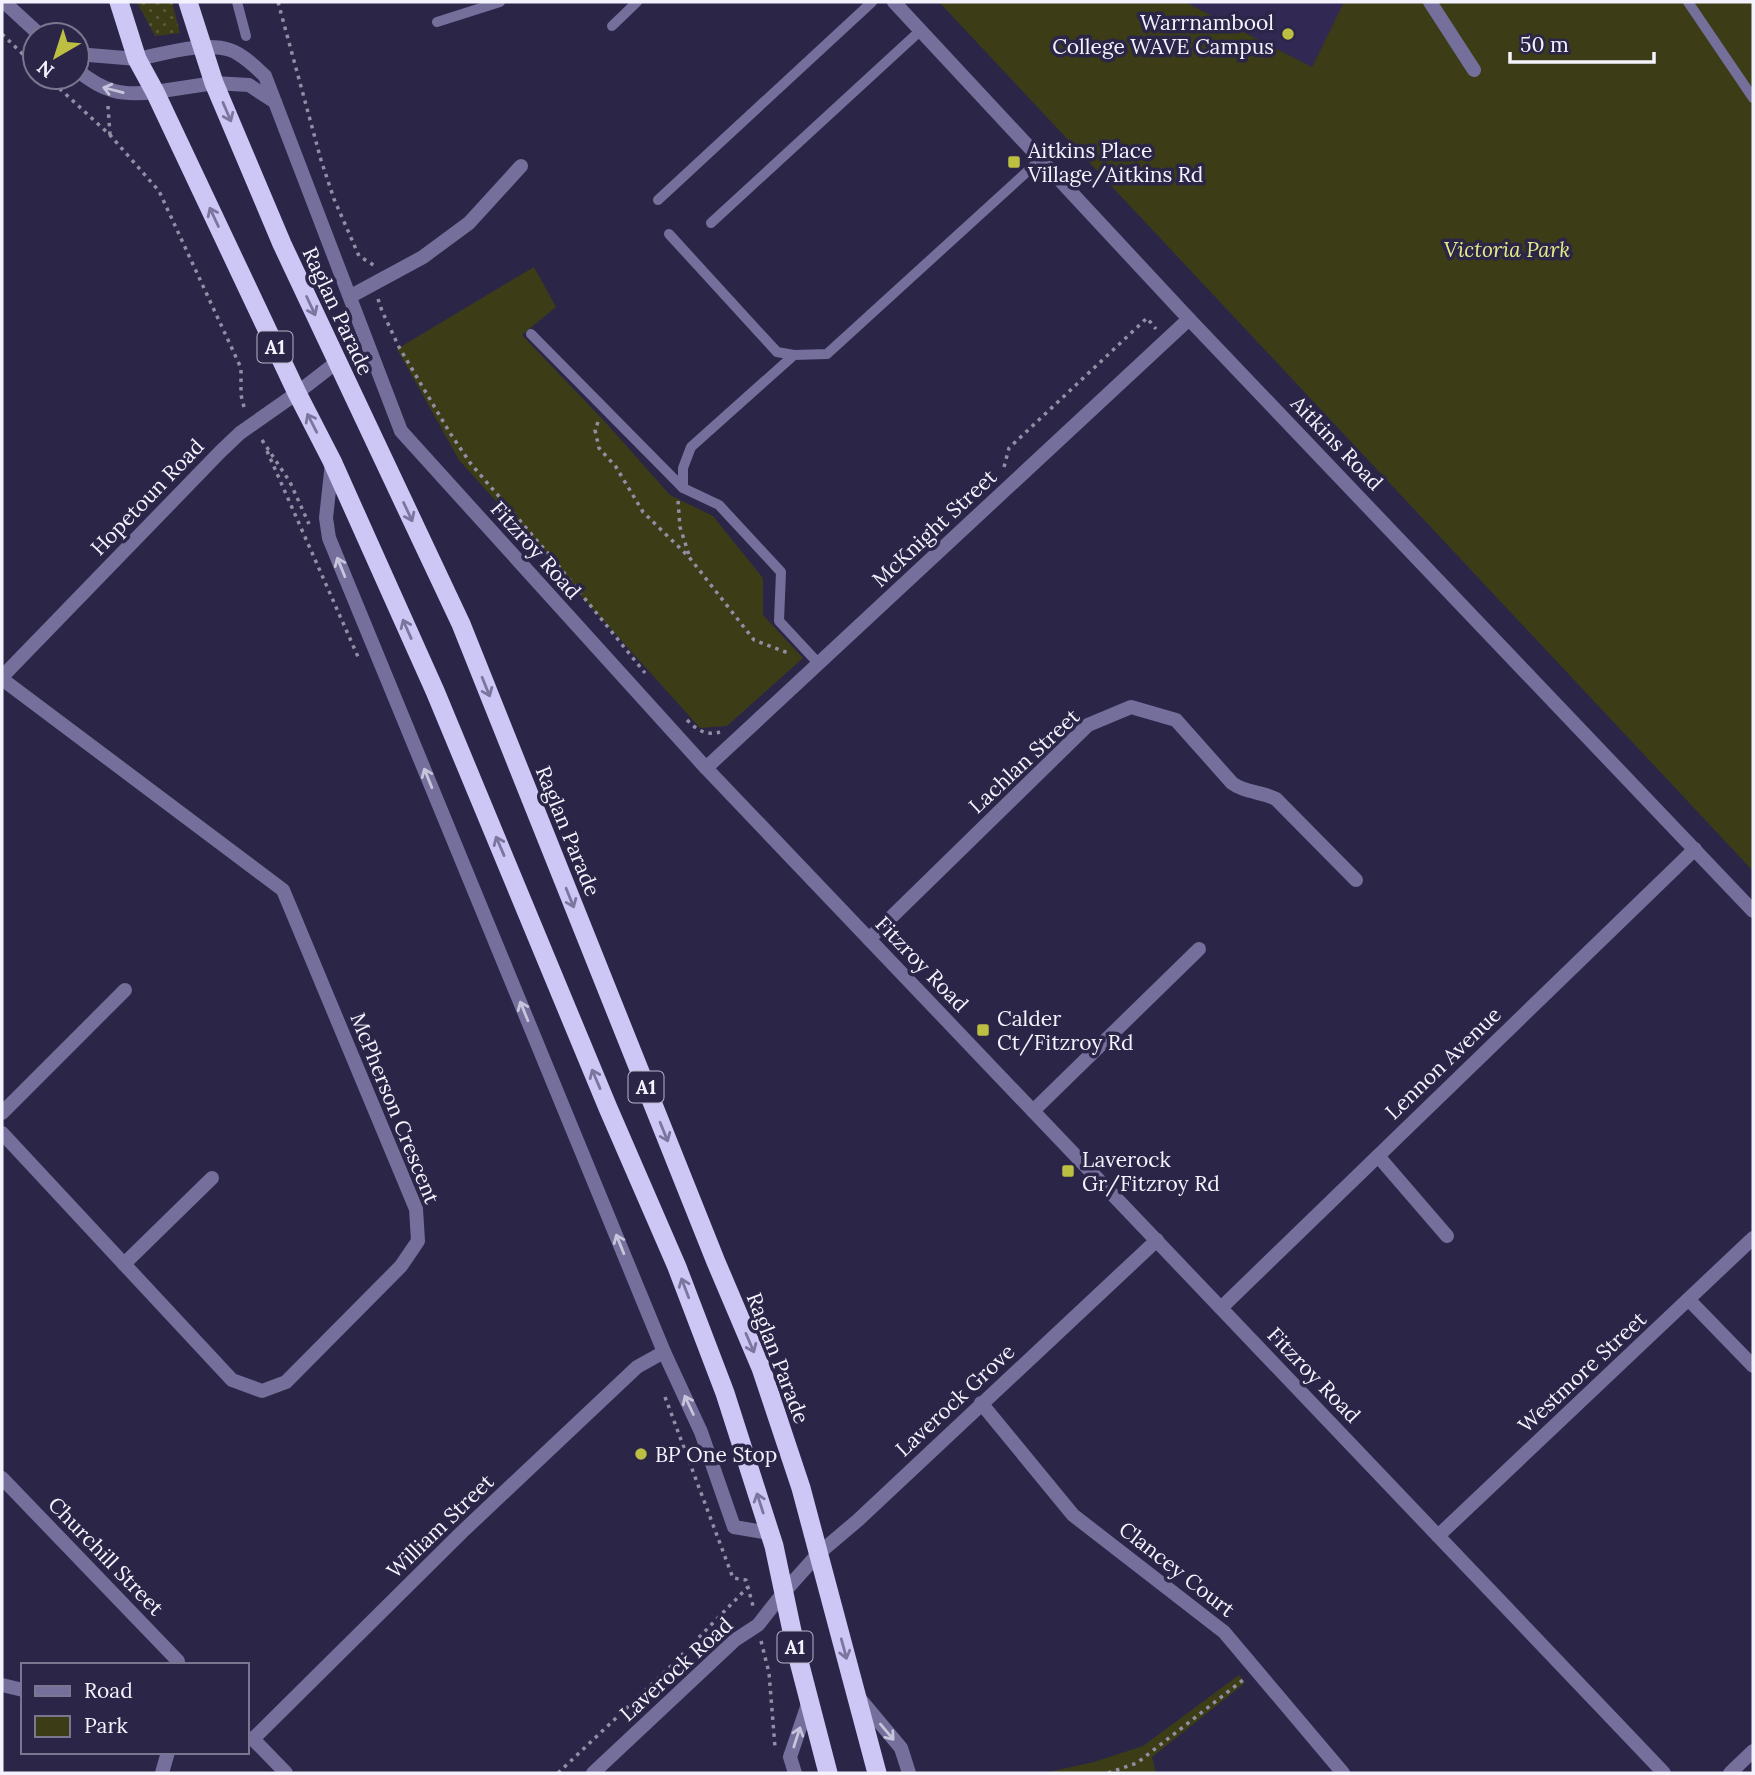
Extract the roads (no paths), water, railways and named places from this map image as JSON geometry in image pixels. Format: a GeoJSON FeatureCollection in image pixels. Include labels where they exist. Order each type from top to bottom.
{"type":"FeatureCollection","features":[{"type":"Feature","properties":{"kind":"highway","name":"A1"},"geometry":{"type":"LineString","coordinates":[[119,2],[137,59],[332,461],[435,691],[677,1267],[725,1393],[769,1533],[828,1773]]}},
{"type":"Feature","properties":{"kind":"highway","name":"Raglan Parade"},"geometry":{"type":"LineString","coordinates":[[188,2],[214,83],[282,244],[461,624],[761,1368],[801,1488],[877,1773]]}},
{"type":"Feature","properties":{"kind":"street"},"geometry":{"type":"LineString","coordinates":[[4,2],[25,21]]}},
{"type":"Feature","properties":{"kind":"street","name":"Aitkins Road"},"geometry":{"type":"LineString","coordinates":[[894,2],[1189,319],[1753,911]]}},
{"type":"Feature","properties":{"kind":"street"},"geometry":{"type":"LineString","coordinates":[[1430,2],[1474,70]]}},
{"type":"Feature","properties":{"kind":"street","name":"Fitzroy Road"},"geometry":{"type":"LineString","coordinates":[[91,55],[137,59],[203,47],[229,49],[246,59],[265,76],[401,431],[706,768],[1664,1773]]}},
{"type":"Feature","properties":{"kind":"street"},"geometry":{"type":"LineString","coordinates":[[91,79],[107,90],[131,94],[214,83],[249,85],[276,102]]}},
{"type":"Feature","properties":{"kind":"street"},"geometry":{"type":"LineString","coordinates":[[351,296],[423,257],[469,223],[521,166]]}},
{"type":"Feature","properties":{"kind":"street","name":"McKnight Street"},"geometry":{"type":"LineString","coordinates":[[706,768],[1189,319]]}},
{"type":"Feature","properties":{"kind":"street","name":"Hopetoun Road"},"geometry":{"type":"LineString","coordinates":[[2,678],[219,452],[240,433],[337,362]]}},
{"type":"Feature","properties":{"kind":"street"},"geometry":{"type":"LineString","coordinates":[[332,461],[327,518],[329,538],[664,1352],[701,1432],[734,1527],[769,1533]]}},
{"type":"Feature","properties":{"kind":"street","name":"McPherson Crescent"},"geometry":{"type":"LineString","coordinates":[[2,678],[282,890],[416,1209],[418,1241],[401,1266],[286,1382],[262,1391],[232,1380],[2,1133]]}},
{"type":"Feature","properties":{"kind":"street","name":"Lachlan Street"},"geometry":{"type":"LineString","coordinates":[[869,939],[1088,725],[1130,707],[1176,720],[1222,774],[1238,788],[1267,794],[1276,799],[1356,880]]}},
{"type":"Feature","properties":{"kind":"street","name":"Lennon Avenue"},"geometry":{"type":"LineString","coordinates":[[1221,1308],[1695,849]]}},
{"type":"Feature","properties":{"kind":"street"},"geometry":{"type":"LineString","coordinates":[[1033,1111],[1199,948]]}},
{"type":"Feature","properties":{"kind":"street"},"geometry":{"type":"LineString","coordinates":[[2,1113],[125,990]]}},
{"type":"Feature","properties":{"kind":"street"},"geometry":{"type":"LineString","coordinates":[[1378,1156],[1447,1236]]}},
{"type":"Feature","properties":{"kind":"street"},"geometry":{"type":"LineString","coordinates":[[124,1264],[212,1178]]}},
{"type":"Feature","properties":{"kind":"street","name":"Westmore Street"},"geometry":{"type":"LineString","coordinates":[[1438,1536],[1753,1238]]}},
{"type":"Feature","properties":{"kind":"street","name":"Laverock Grove"},"geometry":{"type":"LineString","coordinates":[[784,1592],[818,1554],[857,1521],[1157,1240]]}},
{"type":"Feature","properties":{"kind":"street"},"geometry":{"type":"LineString","coordinates":[[1689,1300],[1753,1366]]}},
{"type":"Feature","properties":{"kind":"street","name":"William Street"},"geometry":{"type":"LineString","coordinates":[[250,1738],[637,1367],[664,1352]]}},
{"type":"Feature","properties":{"kind":"street","name":"Clancey Court"},"geometry":{"type":"LineString","coordinates":[[981,1403],[1073,1515],[1224,1632],[1343,1773]]}},
{"type":"Feature","properties":{"kind":"street","name":"Churchill Street"},"geometry":{"type":"LineString","coordinates":[[2,1478],[178,1663]]}},
{"type":"Feature","properties":{"kind":"street","name":"Laverock Road"},"geometry":{"type":"LineString","coordinates":[[593,1773],[735,1640],[758,1625],[784,1592]]}},
{"type":"Feature","properties":{"kind":"street"},"geometry":{"type":"LineString","coordinates":[[2,1685],[21,1690]]}},
{"type":"Feature","properties":{"kind":"street","name":"Raglan Parade"},"geometry":{"type":"LineString","coordinates":[[856,1695],[901,1748],[909,1773]]}},
{"type":"Feature","properties":{"kind":"street"},"geometry":{"type":"LineString","coordinates":[[794,1773],[790,1757],[809,1701]]}},
{"type":"Feature","properties":{"kind":"street"},"geometry":{"type":"LineString","coordinates":[[250,1738],[286,1773]]}},
{"type":"Feature","properties":{"kind":"street"},"geometry":{"type":"LineString","coordinates":[[1730,1773],[1753,1751]]}},
{"type":"Feature","properties":{"kind":"street"},"geometry":{"type":"LineString","coordinates":[[162,1773],[167,1754]]}},
{"type":"Feature","properties":{"kind":"lane"},"geometry":{"type":"LineString","coordinates":[[237,2],[246,36]]}},
{"type":"Feature","properties":{"kind":"lane"},"geometry":{"type":"LineString","coordinates":[[437,22],[500,2]]}},
{"type":"Feature","properties":{"kind":"lane"},"geometry":{"type":"LineString","coordinates":[[612,26],[637,2]]}},
{"type":"Feature","properties":{"kind":"lane"},"geometry":{"type":"LineString","coordinates":[[659,200],[872,2]]}},
{"type":"Feature","properties":{"kind":"lane"},"geometry":{"type":"LineString","coordinates":[[1688,2],[1753,98]]}},
{"type":"Feature","properties":{"kind":"lane"},"geometry":{"type":"LineString","coordinates":[[711,223],[920,30]]}},
{"type":"Feature","properties":{"kind":"lane"},"geometry":{"type":"LineString","coordinates":[[669,234],[777,352],[794,355],[827,354],[1041,159]]}},
{"type":"Feature","properties":{"kind":"lane"},"geometry":{"type":"LineString","coordinates":[[531,334],[683,488],[719,505],[781,572],[779,621],[819,664]]}},
{"type":"Feature","properties":{"kind":"lane"},"geometry":{"type":"LineString","coordinates":[[683,488],[683,468],[691,447],[794,355]]}},
{"type":"Feature","properties":{"kind":"place","name":"Warrnambool College WAVE Campus"},"geometry":{"type":"Point","coordinates":[1288,34]}},
{"type":"Feature","properties":{"kind":"place","name":"Aitkins Place Village/Aitkins Rd"},"geometry":{"type":"Point","coordinates":[1014,162]}},
{"type":"Feature","properties":{"kind":"place","name":"Calder Ct/Fitzroy Rd"},"geometry":{"type":"Point","coordinates":[983,1030]}},
{"type":"Feature","properties":{"kind":"place","name":"Laverock Gr/Fitzroy Rd"},"geometry":{"type":"Point","coordinates":[1068,1171]}},
{"type":"Feature","properties":{"kind":"place","name":"BP One Stop"},"geometry":{"type":"Point","coordinates":[641,1454]}},
{"type":"Feature","properties":{"kind":"park label","name":"Victoria Park"},"geometry":{"type":"Point","coordinates":[1507,249]}}]}
